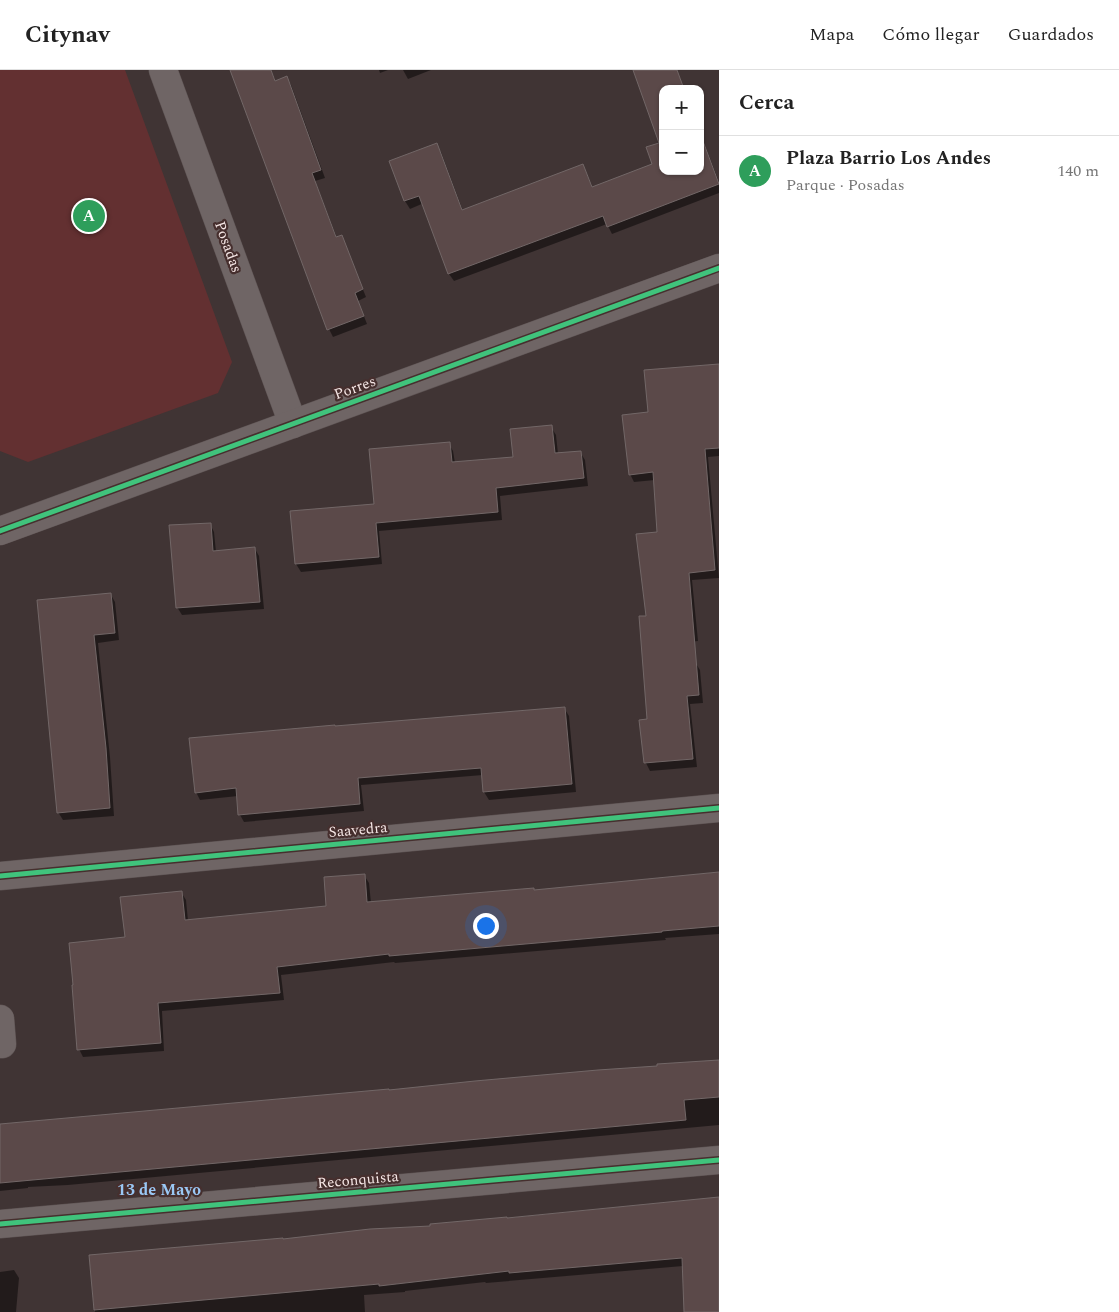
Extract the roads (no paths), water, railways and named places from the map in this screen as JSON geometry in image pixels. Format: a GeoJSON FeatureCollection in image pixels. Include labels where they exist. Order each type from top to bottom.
{"type":"FeatureCollection","features":[{"type":"Feature","properties":{"kind":"street","name":"Posadas"},"geometry":{"type":"LineString","coordinates":[[163,70],[293,424]]}},
{"type":"Feature","properties":{"kind":"street","name":"Porres"},"geometry":{"type":"LineString","coordinates":[[0,532],[719,268]]}},
{"type":"Feature","properties":{"kind":"street","name":"Saavedra"},"geometry":{"type":"LineString","coordinates":[[0,876],[719,808]]}},
{"type":"Feature","properties":{"kind":"street","name":"Reconquista"},"geometry":{"type":"LineString","coordinates":[[0,1224],[719,1160]]}},
{"type":"Feature","properties":{"kind":"place","name":"Plaza Barrio Los Andes"},"geometry":{"type":"Point","coordinates":[89,216]}},
{"type":"Feature","properties":{"kind":"district","name":"13 de Mayo"},"geometry":{"type":"Point","coordinates":[159,1190]}}]}
